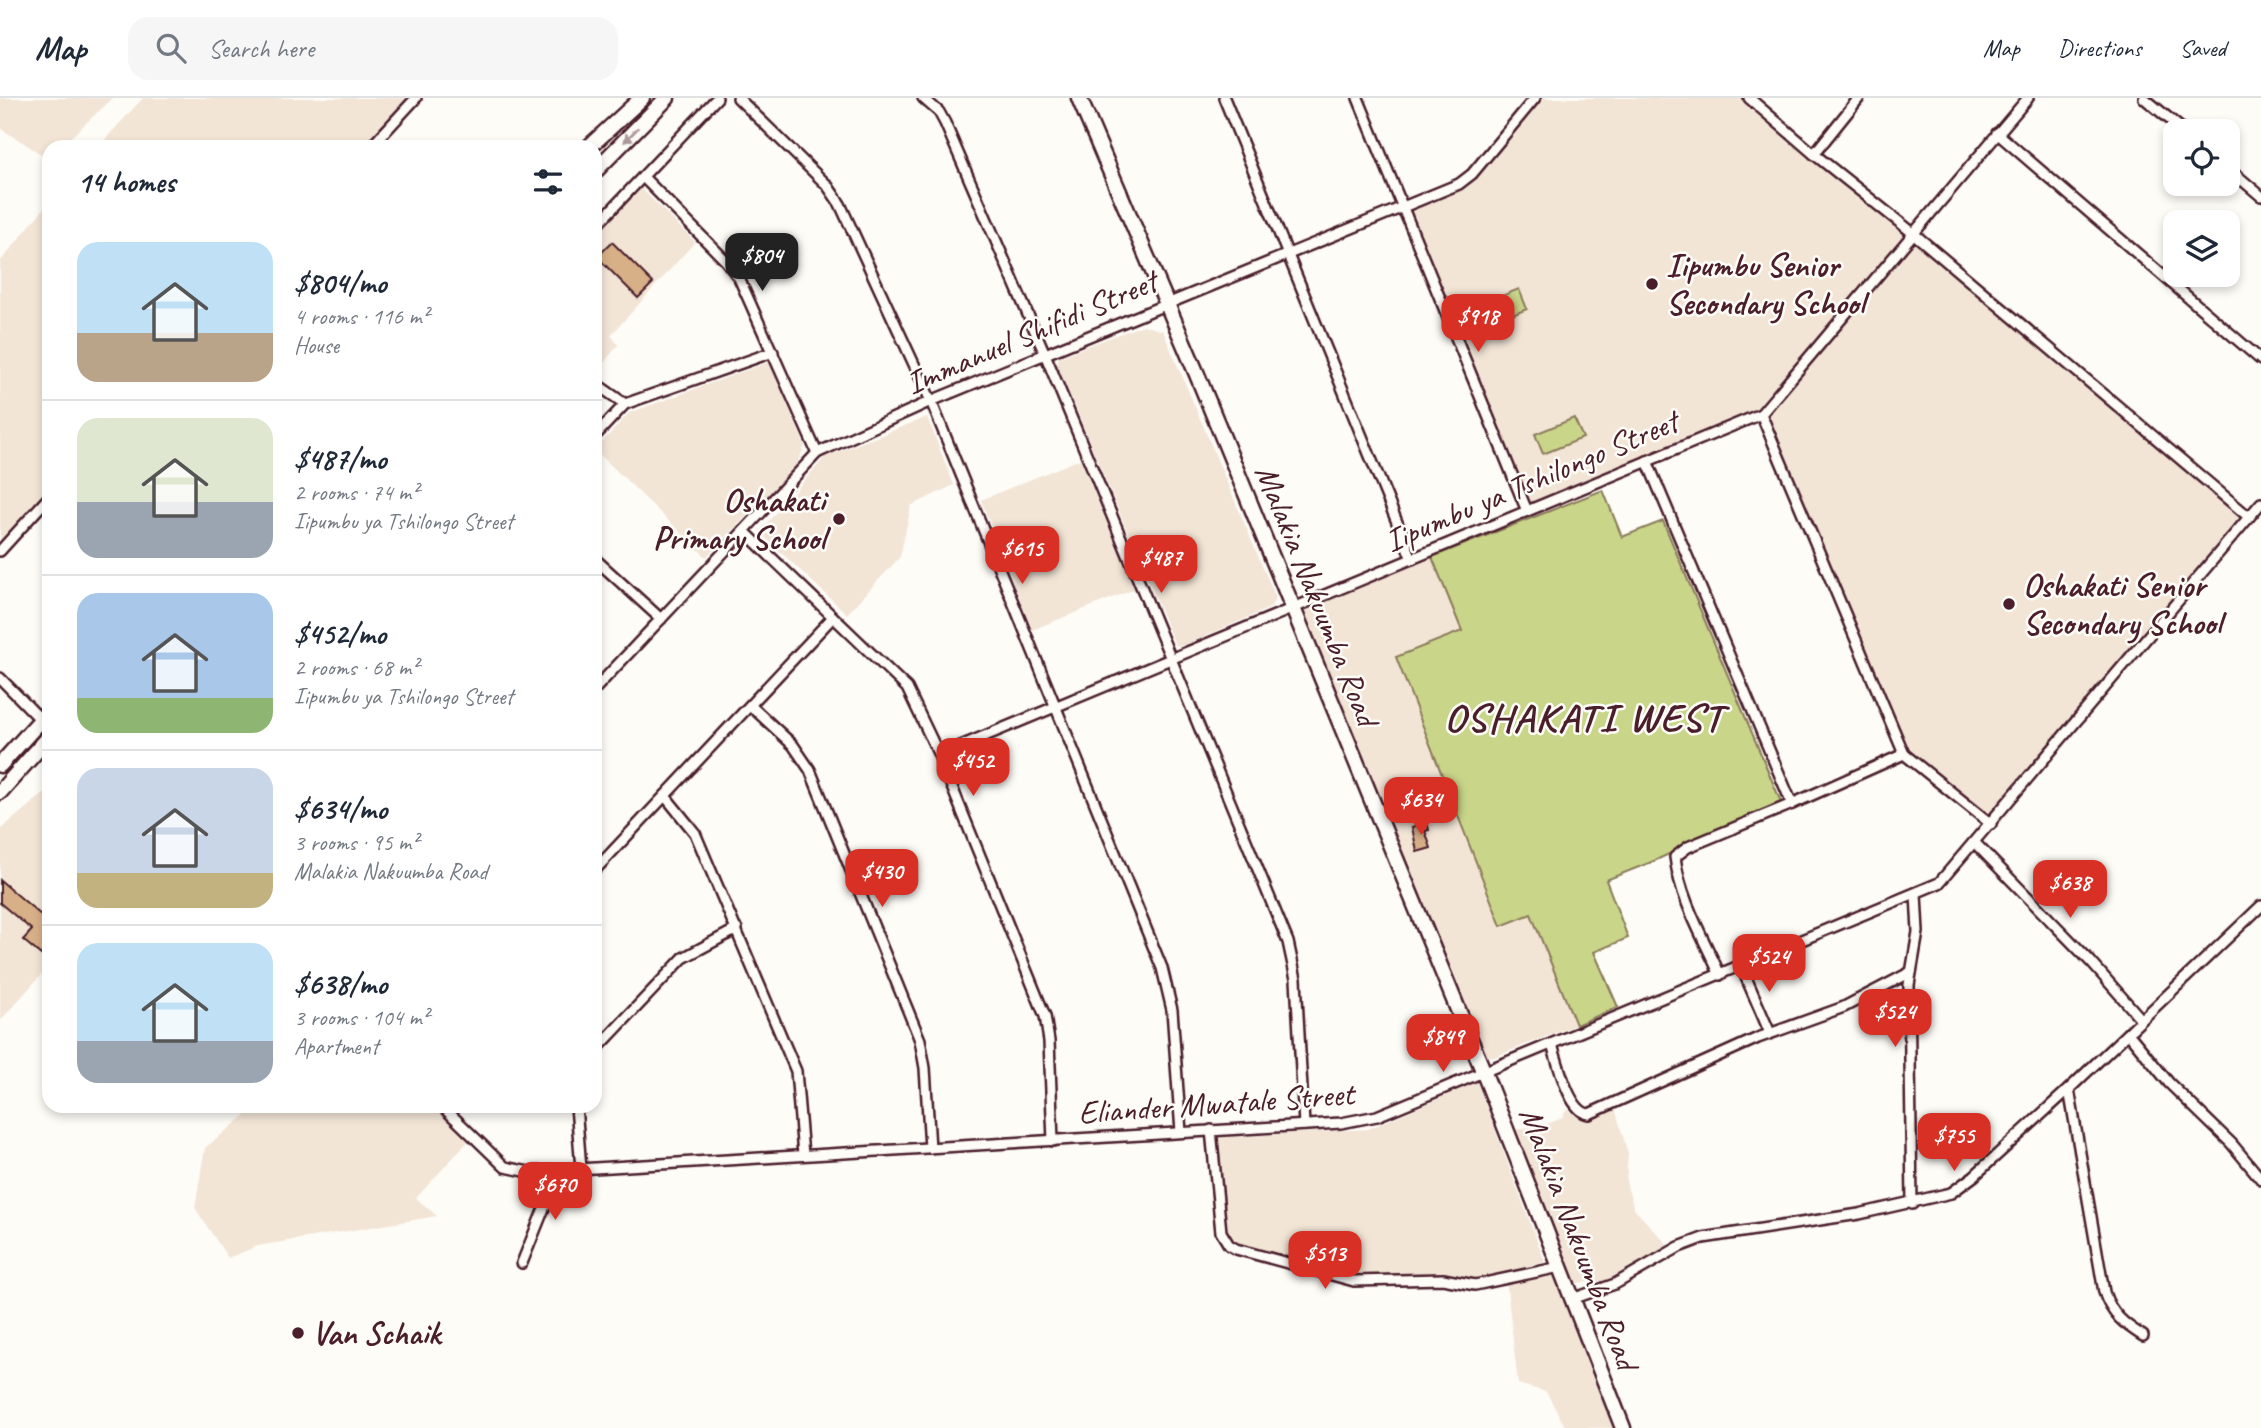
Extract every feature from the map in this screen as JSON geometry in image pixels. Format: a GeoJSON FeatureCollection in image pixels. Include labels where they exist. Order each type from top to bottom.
{"type":"FeatureCollection","features":[{"type":"Feature","properties":{"kind":"main road"},"geometry":{"type":"LineString","coordinates":[[624,114],[629,98]]}},
{"type":"Feature","properties":{"kind":"main road"},"geometry":{"type":"LineString","coordinates":[[596,140],[642,98]]}},
{"type":"Feature","properties":{"kind":"main road"},"geometry":{"type":"LineString","coordinates":[[602,164],[667,98]]}},
{"type":"Feature","properties":{"kind":"main road","name":"Malakia Nakuumba Road"},"geometry":{"type":"LineString","coordinates":[[1079,98],[1484,1073],[1623,1428]]}},
{"type":"Feature","properties":{"kind":"main road"},"geometry":{"type":"LineString","coordinates":[[0,765],[42,723]]}},
{"type":"Feature","properties":{"kind":"main road"},"geometry":{"type":"LineString","coordinates":[[0,792],[42,745]]}},
{"type":"Feature","properties":{"kind":"street"},"geometry":{"type":"LineString","coordinates":[[377,140],[416,98]]}},
{"type":"Feature","properties":{"kind":"street"},"geometry":{"type":"LineString","coordinates":[[602,220],[717,98]]}},
{"type":"Feature","properties":{"kind":"street"},"geometry":{"type":"LineString","coordinates":[[738,98],[834,193],[931,401],[1169,987],[1181,1132]]}},
{"type":"Feature","properties":{"kind":"street"},"geometry":{"type":"LineString","coordinates":[[923,98],[939,112],[945,123],[1045,354],[1294,962],[1304,1125]]}},
{"type":"Feature","properties":{"kind":"street"},"geometry":{"type":"LineString","coordinates":[[1224,98],[1412,558]]}},
{"type":"Feature","properties":{"kind":"street"},"geometry":{"type":"LineString","coordinates":[[1358,98],[1527,511]]}},
{"type":"Feature","properties":{"kind":"street","name":"Immanuel Shifidi Street"},"geometry":{"type":"LineString","coordinates":[[602,682],[817,453],[931,401],[1466,180],[1535,98]]}},
{"type":"Feature","properties":{"kind":"street"},"geometry":{"type":"LineString","coordinates":[[1749,98],[2249,517]]}},
{"type":"Feature","properties":{"kind":"street"},"geometry":{"type":"LineString","coordinates":[[1814,154],[1860,98]]}},
{"type":"Feature","properties":{"kind":"street","name":"Iipumbu ya Tshilongo Street"},"geometry":{"type":"LineString","coordinates":[[939,755],[1762,414],[2028,98]]}},
{"type":"Feature","properties":{"kind":"street"},"geometry":{"type":"LineString","coordinates":[[2144,98],[2169,119]]}},
{"type":"Feature","properties":{"kind":"street"},"geometry":{"type":"LineString","coordinates":[[1997,132],[2261,360]]}},
{"type":"Feature","properties":{"kind":"street"},"geometry":{"type":"LineString","coordinates":[[643,177],[733,269],[817,453]]}},
{"type":"Feature","properties":{"kind":"street"},"geometry":{"type":"LineString","coordinates":[[2240,178],[2261,195]]}},
{"type":"Feature","properties":{"kind":"street"},"geometry":{"type":"LineString","coordinates":[[602,429],[625,404],[773,352]]}},
{"type":"Feature","properties":{"kind":"street"},"geometry":{"type":"LineString","coordinates":[[602,388],[625,404]]}},
{"type":"Feature","properties":{"kind":"street"},"geometry":{"type":"LineString","coordinates":[[1762,414],[1904,754],[1991,824]]}},
{"type":"Feature","properties":{"kind":"street"},"geometry":{"type":"LineString","coordinates":[[1647,461],[1792,804]]}},
{"type":"Feature","properties":{"kind":"street","name":"Eliander Mwatale Street"},"geometry":{"type":"LineString","coordinates":[[449,1113],[505,1167],[516,1171],[559,1171],[1361,1121],[1552,1045],[1939,883],[2261,503]]}},
{"type":"Feature","properties":{"kind":"street"},"geometry":{"type":"LineString","coordinates":[[0,551],[42,505]]}},
{"type":"Feature","properties":{"kind":"street"},"geometry":{"type":"LineString","coordinates":[[744,531],[907,688],[939,755],[1045,1016],[1049,1041],[1053,1141]]}},
{"type":"Feature","properties":{"kind":"street"},"geometry":{"type":"LineString","coordinates":[[602,565],[661,619]]}},
{"type":"Feature","properties":{"kind":"street"},"geometry":{"type":"LineString","coordinates":[[602,863],[832,618]]}},
{"type":"Feature","properties":{"kind":"street"},"geometry":{"type":"LineString","coordinates":[[0,678],[42,715]]}},
{"type":"Feature","properties":{"kind":"street"},"geometry":{"type":"LineString","coordinates":[[751,706],[793,746],[810,770],[920,1040],[925,1068],[930,1148]]}},
{"type":"Feature","properties":{"kind":"street"},"geometry":{"type":"LineString","coordinates":[[1720,975],[1686,901],[1677,876],[1675,857],[1688,847],[1904,754]]}},
{"type":"Feature","properties":{"kind":"street"},"geometry":{"type":"LineString","coordinates":[[665,796],[695,833],[796,1071],[803,1155]]}},
{"type":"Feature","properties":{"kind":"street"},"geometry":{"type":"LineString","coordinates":[[1975,842],[2091,961],[2141,1019]]}},
{"type":"Feature","properties":{"kind":"street"},"geometry":{"type":"LineString","coordinates":[[1912,1204],[1911,972],[1918,932],[1916,894]]}},
{"type":"Feature","properties":{"kind":"street"},"geometry":{"type":"LineString","coordinates":[[1572,1299],[1615,1284],[1679,1247],[1703,1238],[1912,1204],[1938,1198],[1964,1184],[2069,1089],[2261,906]]}},
{"type":"Feature","properties":{"kind":"street"},"geometry":{"type":"LineString","coordinates":[[602,1044],[683,958],[737,929]]}},
{"type":"Feature","properties":{"kind":"street"},"geometry":{"type":"LineString","coordinates":[[1741,966],[1770,1033]]}},
{"type":"Feature","properties":{"kind":"street"},"geometry":{"type":"LineString","coordinates":[[1552,1045],[1570,1097],[1577,1109],[1589,1114],[1770,1033],[1843,1007],[1911,972]]}},
{"type":"Feature","properties":{"kind":"street"},"geometry":{"type":"LineString","coordinates":[[2128,1033],[2169,1083],[2231,1143],[2261,1179]]}},
{"type":"Feature","properties":{"kind":"street"},"geometry":{"type":"LineString","coordinates":[[2069,1089],[2104,1292],[2109,1307],[2120,1321],[2143,1336]]}},
{"type":"Feature","properties":{"kind":"street"},"geometry":{"type":"LineString","coordinates":[[577,1113],[581,1169]]}},
{"type":"Feature","properties":{"kind":"street"},"geometry":{"type":"LineString","coordinates":[[1211,1130],[1221,1232],[1229,1245],[1236,1249],[1354,1281],[1443,1279],[1475,1285],[1560,1268]]}},
{"type":"Feature","properties":{"kind":"street"},"geometry":{"type":"LineString","coordinates":[[522,1263],[559,1171]]}},
{"type":"Feature","properties":{"kind":"shaded area"},"geometry":{"type":"Polygon","coordinates":[[[0,98],[113,98],[68,140],[42,140],[42,155],[0,128],[0,98]]]}},
{"type":"Feature","properties":{"kind":"shaded area"},"geometry":{"type":"Polygon","coordinates":[[[143,98],[416,98],[377,140],[104,140],[143,98]]]}},
{"type":"Feature","properties":{"kind":"shaded area"},"geometry":{"type":"Polygon","coordinates":[[[1535,98],[1749,98],[2249,517],[1991,824],[1904,754],[1761,414],[1527,511],[1401,207],[1459,184],[1535,98]]]}},
{"type":"Feature","properties":{"kind":"shaded area"},"geometry":{"type":"Polygon","coordinates":[[[640,187],[695,242],[611,335],[618,345],[602,365],[602,228],[640,187]]]}},
{"type":"Feature","properties":{"kind":"shaded area"},"geometry":{"type":"Polygon","coordinates":[[[42,211],[42,505],[0,551],[0,262],[42,211]]]}},
{"type":"Feature","properties":{"kind":"shaded area"},"geometry":{"type":"Polygon","coordinates":[[[1143,325],[1163,331],[1276,598],[1270,608],[1182,646],[1175,645],[1057,364],[1059,357],[1143,325]]]}},
{"type":"Feature","properties":{"kind":"shaded area"},"geometry":{"type":"Polygon","coordinates":[[[769,362],[805,446],[796,466],[706,557],[602,457],[602,442],[629,413],[769,362]]]}},
{"type":"Feature","properties":{"kind":"shaded area","name":"Oshakati Primary School"},"geometry":{"type":"Polygon","coordinates":[[[927,417],[954,485],[911,506],[900,557],[847,614],[759,532],[825,457],[927,417]]]}},
{"type":"Feature","properties":{"kind":"shaded area"},"geometry":{"type":"Polygon","coordinates":[[[1080,459],[1135,589],[1032,630],[981,500],[1080,459]]]}},
{"type":"Feature","properties":{"kind":"shaded area"},"geometry":{"type":"Polygon","coordinates":[[[1432,557],[1462,631],[1396,658],[1501,926],[1531,914],[1576,1025],[1494,1057],[1485,1055],[1300,613],[1432,557]]]}},
{"type":"Feature","properties":{"kind":"shaded area"},"geometry":{"type":"Polygon","coordinates":[[[42,795],[42,974],[0,1021],[0,830],[42,795]]]}},
{"type":"Feature","properties":{"kind":"shaded area"},"geometry":{"type":"Polygon","coordinates":[[[1477,1082],[1545,1262],[1478,1279],[1450,1273],[1328,1276],[1261,1256],[1224,1239],[1211,1138],[1368,1129],[1477,1082]]]}},
{"type":"Feature","properties":{"kind":"shaded area"},"geometry":{"type":"Polygon","coordinates":[[[1615,1108],[1628,1154],[1626,1182],[1634,1209],[1668,1245],[1615,1280],[1573,1283],[1514,1130],[1550,1123],[1562,1118],[1567,1109],[1580,1118],[1591,1118],[1615,1108]]]}},
{"type":"Feature","properties":{"kind":"shaded area"},"geometry":{"type":"Polygon","coordinates":[[[248,1113],[449,1113],[473,1136],[416,1198],[437,1216],[258,1246],[228,1258],[195,1208],[205,1148],[248,1113]]]}},
{"type":"Feature","properties":{"kind":"shaded area"},"geometry":{"type":"Polygon","coordinates":[[[1552,1269],[1614,1428],[1566,1428],[1546,1392],[1518,1384],[1506,1279],[1552,1269]]]}},
{"type":"Feature","properties":{"kind":"green space"},"geometry":{"type":"Polygon","coordinates":[[[1519,289],[1527,309],[1488,325],[1479,305],[1519,289]]]}},
{"type":"Feature","properties":{"kind":"green space"},"geometry":{"type":"Polygon","coordinates":[[[1574,418],[1583,438],[1543,454],[1535,434],[1574,418]]]}},
{"type":"Feature","properties":{"kind":"green space"},"geometry":{"type":"Polygon","coordinates":[[[1603,490],[1622,537],[1663,521],[1781,802],[1654,861],[1606,880],[1628,938],[1594,952],[1618,1007],[1576,1025],[1531,914],[1501,926],[1396,657],[1462,631],[1432,557],[1603,490]]]}},
{"type":"Feature","properties":{"kind":"building"},"geometry":{"type":"Polygon","coordinates":[[[612,242],[653,283],[638,298],[602,262],[602,252],[612,242]]]}},
{"type":"Feature","properties":{"kind":"building"},"geometry":{"type":"Polygon","coordinates":[[[1427,822],[1429,830],[1425,831],[1431,848],[1417,852],[1412,827],[1427,822]]]}},
{"type":"Feature","properties":{"kind":"building"},"geometry":{"type":"Polygon","coordinates":[[[0,880],[42,916],[41,955],[23,940],[32,930],[0,903],[0,880]]]}},
{"type":"Feature","properties":{"kind":"place","name":"Iipumbu Senior Secondary School"},"geometry":{"type":"Point","coordinates":[1652,284]}},
{"type":"Feature","properties":{"kind":"place","name":"Oshakati Primary School"},"geometry":{"type":"Point","coordinates":[839,519]}},
{"type":"Feature","properties":{"kind":"place","name":"Oshakati Senior Secondary School"},"geometry":{"type":"Point","coordinates":[2009,604]}},
{"type":"Feature","properties":{"kind":"place","name":"Van Schaik"},"geometry":{"type":"Point","coordinates":[298,1333]}},
{"type":"Feature","properties":{"kind":"district","name":"OSHAKATI WEST"},"geometry":{"type":"Point","coordinates":[1584,718]}}]}
